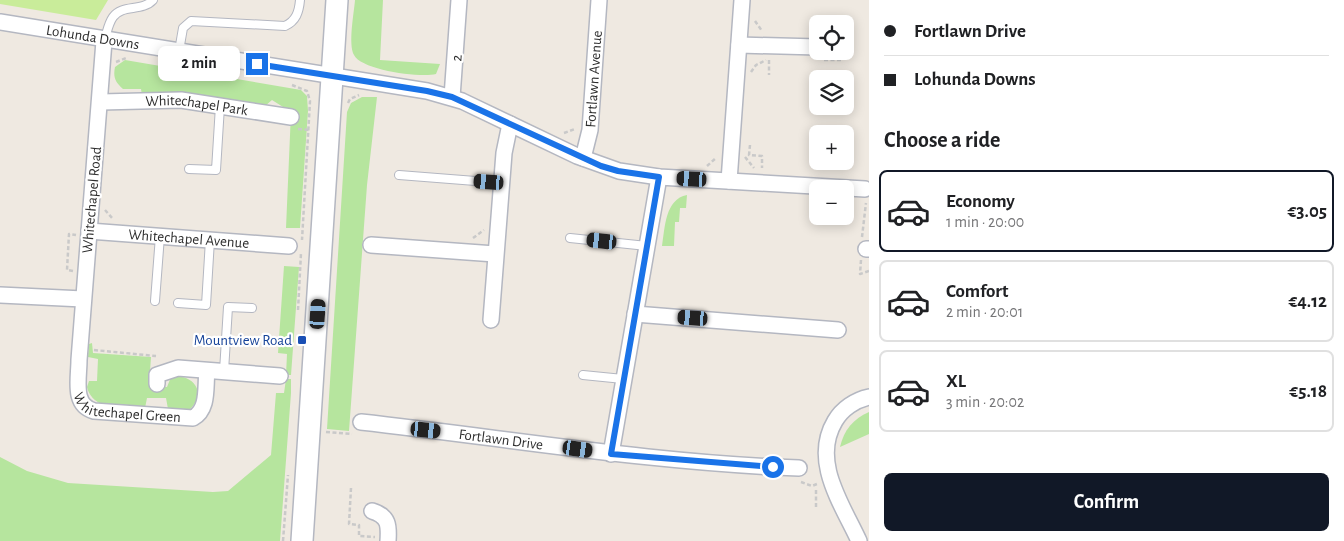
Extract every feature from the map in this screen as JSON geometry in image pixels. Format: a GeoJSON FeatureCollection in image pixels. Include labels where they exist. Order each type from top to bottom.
{"type":"FeatureCollection","features":[{"type":"Feature","properties":{"kind":"street"},"geometry":{"type":"LineString","coordinates":[[302,541],[337,0]]}},
{"type":"Feature","properties":{"kind":"street"},"geometry":{"type":"LineString","coordinates":[[452,97],[459,0]]}},
{"type":"Feature","properties":{"kind":"street","name":"Fortlawn Avenue"},"geometry":{"type":"LineString","coordinates":[[583,158],[590,130],[599,0]]}},
{"type":"Feature","properties":{"kind":"street"},"geometry":{"type":"LineString","coordinates":[[729,181],[742,0]]}},
{"type":"Feature","properties":{"kind":"street","name":"Lohunda Downs"},"geometry":{"type":"LineString","coordinates":[[0,22],[104,41],[333,76]]}},
{"type":"Feature","properties":{"kind":"street","name":"Whitechapel Road"},"geometry":{"type":"LineString","coordinates":[[79,360],[83,299],[84,230],[101,102],[104,41]]}},
{"type":"Feature","properties":{"kind":"street"},"geometry":{"type":"LineString","coordinates":[[739,45],[809,47]]}},
{"type":"Feature","properties":{"kind":"street"},"geometry":{"type":"LineString","coordinates":[[333,76],[427,91],[452,97],[583,158],[618,171],[659,177],[865,188]]}},
{"type":"Feature","properties":{"kind":"street","name":"Whitechapel Park"},"geometry":{"type":"LineString","coordinates":[[101,102],[181,100],[220,106],[272,108],[291,118]]}},
{"type":"Feature","properties":{"kind":"street"},"geometry":{"type":"LineString","coordinates":[[491,320],[501,183],[506,137],[510,124]]}},
{"type":"Feature","properties":{"kind":"street"},"geometry":{"type":"LineString","coordinates":[[611,454],[659,177]]}},
{"type":"Feature","properties":{"kind":"street","name":"Whitechapel Avenue"},"geometry":{"type":"LineString","coordinates":[[84,230],[289,246]]}},
{"type":"Feature","properties":{"kind":"street"},"geometry":{"type":"LineString","coordinates":[[371,245],[495,254]]}},
{"type":"Feature","properties":{"kind":"street"},"geometry":{"type":"LineString","coordinates":[[0,295],[83,299]]}},
{"type":"Feature","properties":{"kind":"street"},"geometry":{"type":"LineString","coordinates":[[635,314],[838,330]]}},
{"type":"Feature","properties":{"kind":"street","name":"Whitechapel Green"},"geometry":{"type":"LineString","coordinates":[[79,360],[78,396],[86,409],[94,411],[194,418],[202,412],[204,406],[207,371]]}},
{"type":"Feature","properties":{"kind":"street","name":"Whitechapel Green"},"geometry":{"type":"LineString","coordinates":[[157,384],[157,375],[178,368],[280,376]]}},
{"type":"Feature","properties":{"kind":"street"},"geometry":{"type":"LineString","coordinates":[[859,541],[830,480],[825,451],[830,429],[837,418],[847,408],[869,397]]}},
{"type":"Feature","properties":{"kind":"street","name":"Fortlawn Drive"},"geometry":{"type":"LineString","coordinates":[[356,428],[492,436],[611,454],[799,474]]}},
{"type":"Feature","properties":{"kind":"street"},"geometry":{"type":"LineString","coordinates":[[372,511],[381,515],[387,522],[388,539]]}},
{"type":"Feature","properties":{"kind":"lane"},"geometry":{"type":"LineString","coordinates":[[104,41],[113,16],[120,11],[148,5],[153,0]]}},
{"type":"Feature","properties":{"kind":"lane"},"geometry":{"type":"LineString","coordinates":[[179,51],[183,28],[191,21],[285,26],[292,23],[298,15],[300,0]]}},
{"type":"Feature","properties":{"kind":"lane"},"geometry":{"type":"LineString","coordinates":[[189,168],[216,170],[220,106]]}},
{"type":"Feature","properties":{"kind":"lane"},"geometry":{"type":"LineString","coordinates":[[400,175],[501,183]]}},
{"type":"Feature","properties":{"kind":"lane"},"geometry":{"type":"LineString","coordinates":[[155,301],[160,236]]}},
{"type":"Feature","properties":{"kind":"lane"},"geometry":{"type":"LineString","coordinates":[[570,238],[647,246]]}},
{"type":"Feature","properties":{"kind":"lane"},"geometry":{"type":"LineString","coordinates":[[178,303],[206,305],[210,240]]}},
{"type":"Feature","properties":{"kind":"lane"},"geometry":{"type":"LineString","coordinates":[[224,372],[228,307],[252,308]]}},
{"type":"Feature","properties":{"kind":"lane"},"geometry":{"type":"LineString","coordinates":[[583,375],[623,379]]}},
{"type":"Feature","properties":{"kind":"path"},"geometry":{"type":"LineString","coordinates":[[755,14],[755,23],[765,33]]}},
{"type":"Feature","properties":{"kind":"path"},"geometry":{"type":"LineString","coordinates":[[112,67],[116,61],[128,57],[134,58]]}},
{"type":"Feature","properties":{"kind":"path"},"geometry":{"type":"LineString","coordinates":[[750,76],[756,65],[768,60],[769,75]]}},
{"type":"Feature","properties":{"kind":"path"},"geometry":{"type":"LineString","coordinates":[[290,84],[307,91],[310,101],[298,318]]}},
{"type":"Feature","properties":{"kind":"path"},"geometry":{"type":"LineString","coordinates":[[557,132],[566,134],[575,128]]}},
{"type":"Feature","properties":{"kind":"path"},"geometry":{"type":"LineString","coordinates":[[750,145],[749,155],[762,156],[762,170]]}},
{"type":"Feature","properties":{"kind":"path"},"geometry":{"type":"LineString","coordinates":[[744,152],[749,164],[762,170],[771,170]]}},
{"type":"Feature","properties":{"kind":"path"},"geometry":{"type":"LineString","coordinates":[[701,167],[711,164],[717,155]]}},
{"type":"Feature","properties":{"kind":"path"},"geometry":{"type":"LineString","coordinates":[[73,280],[75,271],[67,270],[69,234],[78,236],[84,230]]}},
{"type":"Feature","properties":{"kind":"path"},"geometry":{"type":"LineString","coordinates":[[94,344],[94,351],[96,352],[156,356]]}},
{"type":"Feature","properties":{"kind":"path"},"geometry":{"type":"LineString","coordinates":[[310,432],[356,428]]}},
{"type":"Feature","properties":{"kind":"path"},"geometry":{"type":"LineString","coordinates":[[283,541],[288,474]]}},
{"type":"Feature","properties":{"kind":"path"},"geometry":{"type":"LineString","coordinates":[[799,474],[812,486],[830,480]]}},
{"type":"Feature","properties":{"kind":"path"},"geometry":{"type":"LineString","coordinates":[[351,488],[349,524],[359,525],[359,536],[388,539]]}},
{"type":"Feature","properties":{"kind":"path"},"geometry":{"type":"LineString","coordinates":[[816,490],[816,507]]}},
{"type":"Feature","properties":{"kind":"green space"},"geometry":{"type":"Polygon","coordinates":[[[0,0],[108,0],[96,20],[0,4],[0,0]]]}},
{"type":"Feature","properties":{"kind":"green space"},"geometry":{"type":"Polygon","coordinates":[[[355,0],[383,0],[380,60],[440,64],[436,74],[417,75],[392,72],[368,65],[359,60],[354,55],[351,44],[355,0]]]}},
{"type":"Feature","properties":{"kind":"green space"},"geometry":{"type":"Polygon","coordinates":[[[125,60],[301,90],[307,96],[308,111],[300,228],[286,228],[291,112],[272,100],[265,106],[142,95],[141,89],[123,89],[116,82],[115,67],[125,60]]]}},
{"type":"Feature","properties":{"kind":"green space"},"geometry":{"type":"Polygon","coordinates":[[[362,97],[377,97],[367,185],[349,431],[327,429],[347,112],[351,103],[362,97]]]}},
{"type":"Feature","properties":{"kind":"green space"},"geometry":{"type":"Polygon","coordinates":[[[687,195],[686,208],[680,208],[679,222],[675,222],[674,246],[662,246],[665,223],[670,208],[674,202],[687,195]]]}},
{"type":"Feature","properties":{"kind":"green space"},"geometry":{"type":"Polygon","coordinates":[[[284,266],[299,267],[291,375],[286,375],[287,354],[278,353],[284,266]]]}},
{"type":"Feature","properties":{"kind":"green space"},"geometry":{"type":"Polygon","coordinates":[[[92,343],[93,353],[151,357],[149,386],[167,387],[171,377],[186,378],[192,381],[198,391],[195,404],[189,410],[168,409],[166,398],[147,398],[145,408],[103,405],[91,396],[87,387],[89,381],[97,381],[98,359],[88,357],[89,344],[92,343]]]}},
{"type":"Feature","properties":{"kind":"green space"},"geometry":{"type":"Polygon","coordinates":[[[286,379],[291,379],[291,393],[280,541],[0,541],[0,457],[27,471],[68,483],[213,492],[228,491],[271,455],[276,393],[284,393],[286,379]]]}},
{"type":"Feature","properties":{"kind":"green space"},"geometry":{"type":"Polygon","coordinates":[[[869,412],[869,434],[840,447],[844,435],[850,426],[858,418],[869,412]]]}},
{"type":"Feature","properties":{"kind":"place","name":"Mountview Road"},"geometry":{"type":"Point","coordinates":[302,340]}},
{"type":"Feature","properties":{"kind":"route"},"geometry":{"type":"LineString","coordinates":[[257,64],[427,91],[452,97],[601,166],[618,171],[659,177],[611,454],[773,467]]}}]}
